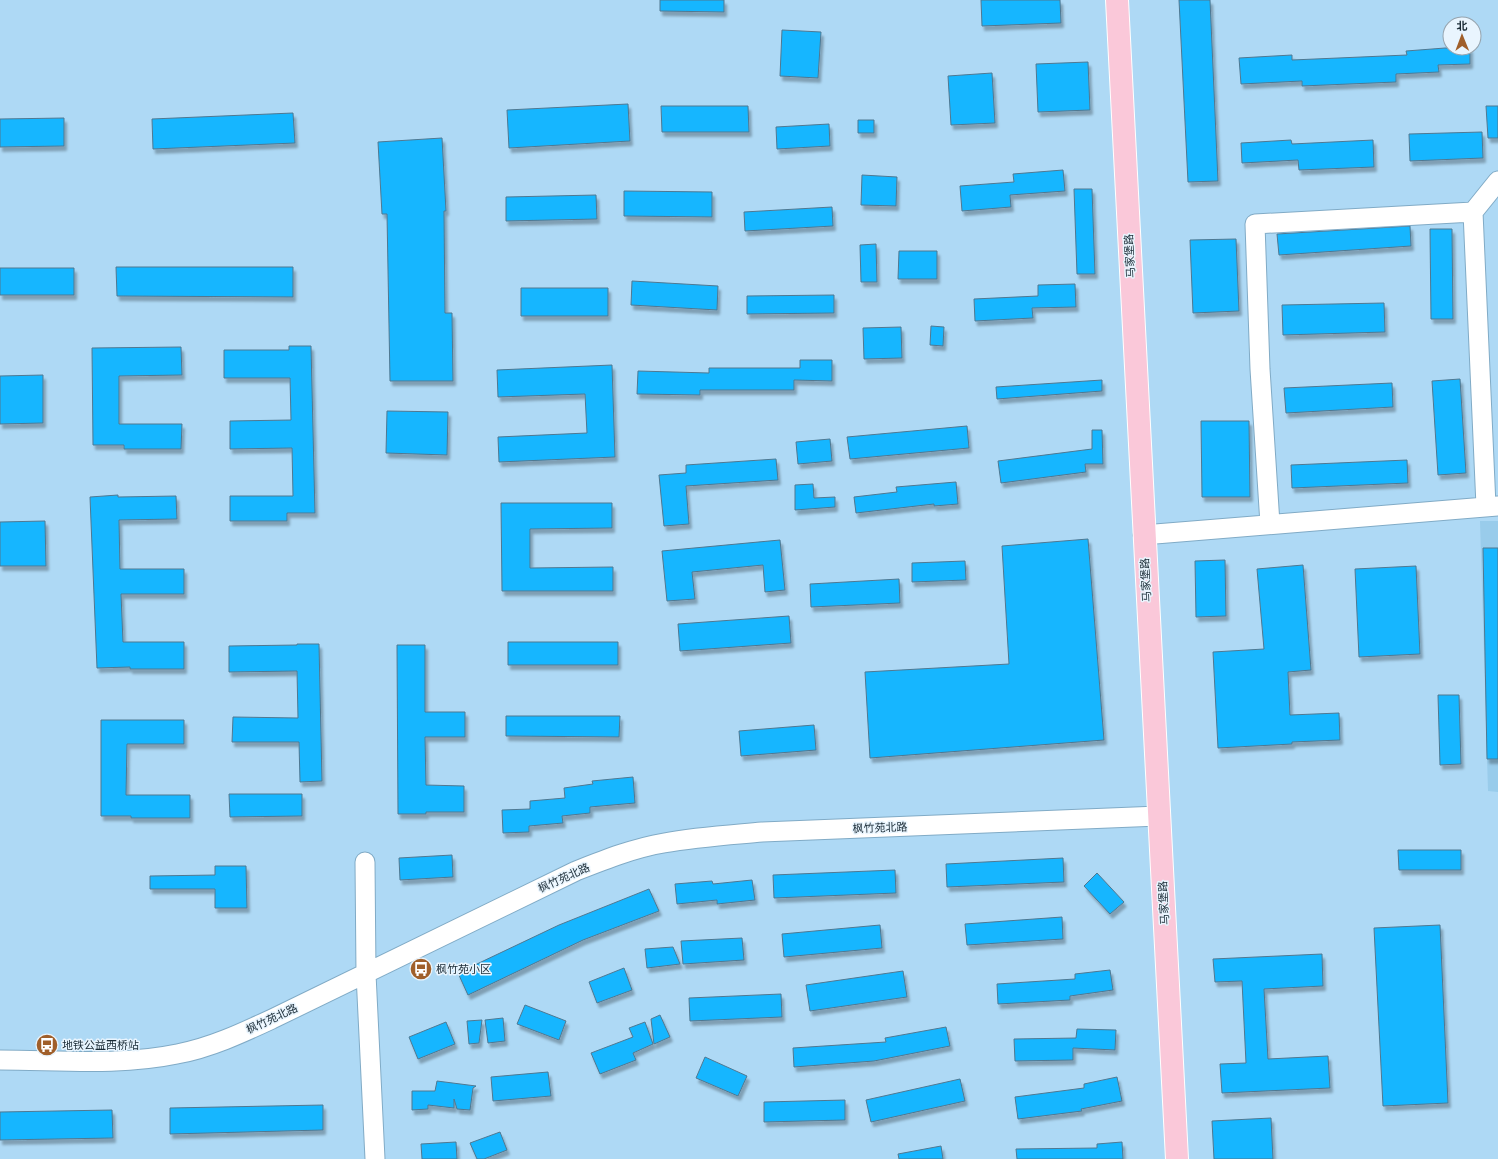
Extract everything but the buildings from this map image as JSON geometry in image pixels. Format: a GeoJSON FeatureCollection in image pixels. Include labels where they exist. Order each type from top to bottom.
{"type":"FeatureCollection","features":[{"type":"Feature","properties":{"kind":"main road","name":"马家堡路"},"geometry":{"type":"LineString","coordinates":[[1117,0],[1177,1159]]}},
{"type":"Feature","properties":{"kind":"street"},"geometry":{"type":"LineString","coordinates":[[1144,535],[1492,506],[1472,212],[1498,181]]}},
{"type":"Feature","properties":{"kind":"street"},"geometry":{"type":"LineString","coordinates":[[1270,524],[1260,369],[1256,224],[1472,212]]}},
{"type":"Feature","properties":{"kind":"street","name":"枫竹苑北路"},"geometry":{"type":"LineString","coordinates":[[0,1060],[97,1060],[178,1054],[228,1039],[366,974],[576,871],[619,855],[663,843],[713,836],[762,832],[1159,816]]}},
{"type":"Feature","properties":{"kind":"street"},"geometry":{"type":"LineString","coordinates":[[365,862],[366,974],[374,1159]]}},
{"type":"Feature","properties":{"kind":"shaded area"},"geometry":{"type":"Polygon","coordinates":[[[1480,521],[1498,521],[1498,792],[1488,791],[1480,521]]]}},
{"type":"Feature","properties":{"kind":"place","name":"枫竹苑小区"},"geometry":{"type":"Point","coordinates":[421,969]}},
{"type":"Feature","properties":{"kind":"place","name":"地铁公益西桥站"},"geometry":{"type":"Point","coordinates":[47,1045]}}]}
